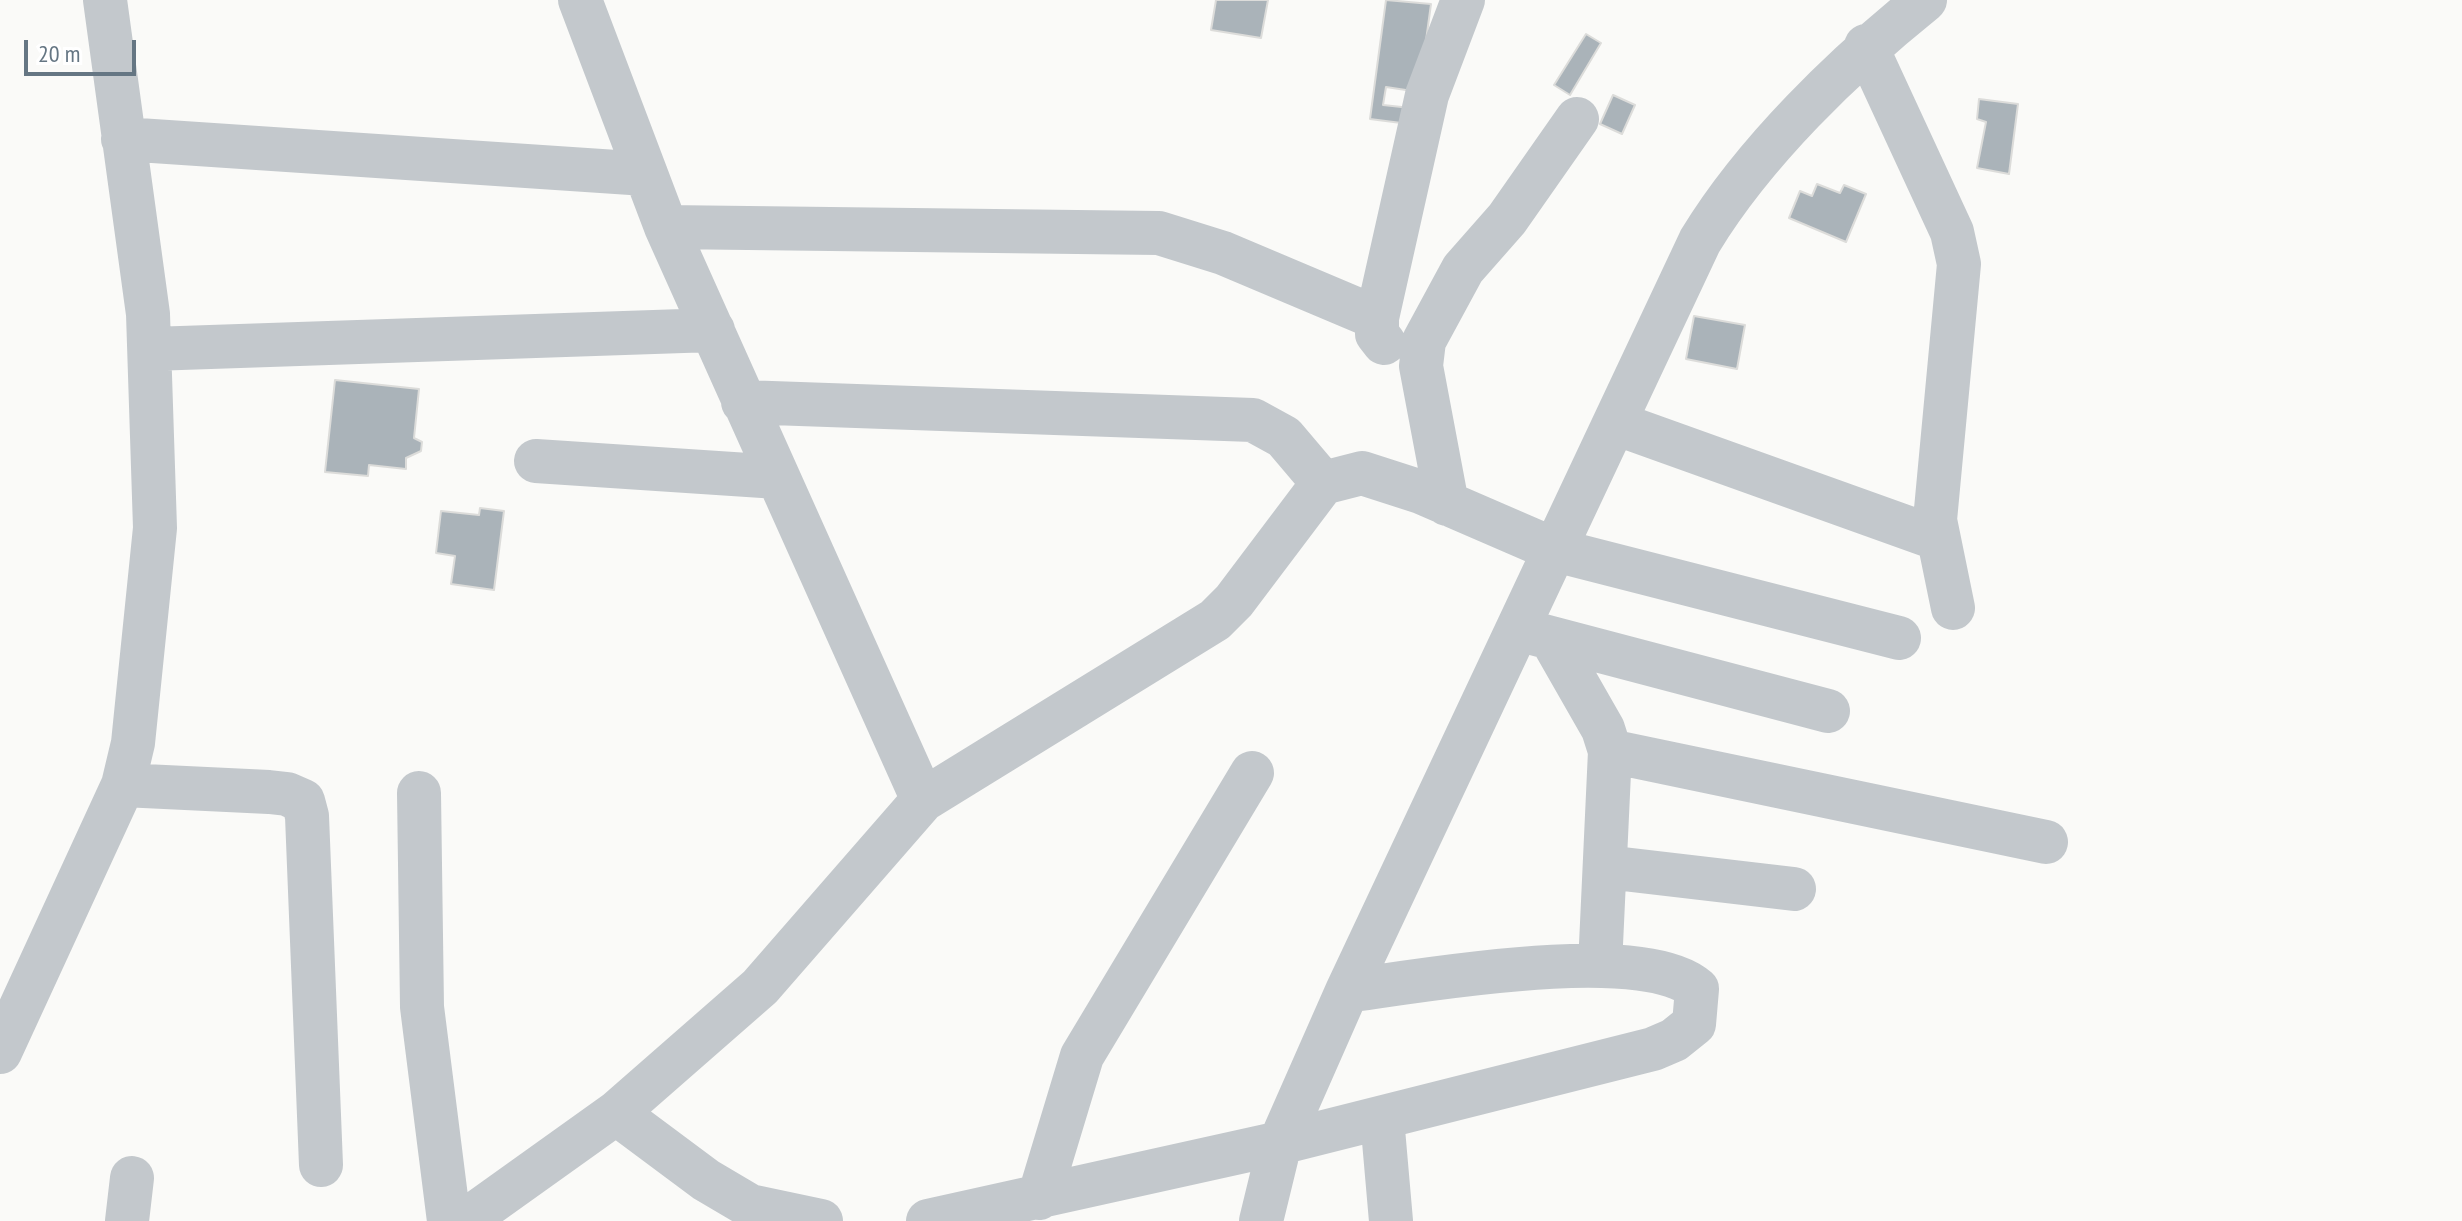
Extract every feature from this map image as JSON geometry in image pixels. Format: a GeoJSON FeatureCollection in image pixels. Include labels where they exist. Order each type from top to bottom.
{"type":"FeatureCollection","features":[{"type":"Feature","properties":{"kind":"street"},"geometry":{"type":"LineString","coordinates":[[0,1052],[123,785],[133,743],[155,528],[151,349],[105,0]]}},
{"type":"Feature","properties":{"kind":"street"},"geometry":{"type":"LineString","coordinates":[[580,0],[666,227],[923,800]]}},
{"type":"Feature","properties":{"kind":"street"},"geometry":{"type":"LineString","coordinates":[[1398,341],[1427,95],[1463,0]]}},
{"type":"Feature","properties":{"kind":"street"},"geometry":{"type":"LineString","coordinates":[[1261,1221],[1280,1143],[1347,991],[1535,634],[1555,550],[1700,241],[1718,211],[1866,46],[1917,2]]}},
{"type":"Feature","properties":{"kind":"street"},"geometry":{"type":"LineString","coordinates":[[1866,46],[1952,232],[1959,264],[1936,538],[1953,608]]}},
{"type":"Feature","properties":{"kind":"street"},"geometry":{"type":"LineString","coordinates":[[1398,341],[1507,219],[1577,119]]}},
{"type":"Feature","properties":{"kind":"street"},"geometry":{"type":"LineString","coordinates":[[123,139],[646,174]]}},
{"type":"Feature","properties":{"kind":"street"},"geometry":{"type":"LineString","coordinates":[[666,227],[1159,233],[1213,249],[1398,341],[1421,366],[1434,498]]}},
{"type":"Feature","properties":{"kind":"street"},"geometry":{"type":"LineString","coordinates":[[151,349],[713,330]]}},
{"type":"Feature","properties":{"kind":"street"},"geometry":{"type":"LineString","coordinates":[[743,402],[1253,420],[1284,437],[1342,478],[1434,498],[1555,550],[1899,638]]}},
{"type":"Feature","properties":{"kind":"street"},"geometry":{"type":"LineString","coordinates":[[1615,423],[1936,538]]}},
{"type":"Feature","properties":{"kind":"street"},"geometry":{"type":"LineString","coordinates":[[536,461],[778,477]]}},
{"type":"Feature","properties":{"kind":"street"},"geometry":{"type":"LineString","coordinates":[[465,1221],[616,1113],[760,987],[923,800],[1215,620],[1342,478]]}},
{"type":"Feature","properties":{"kind":"street"},"geometry":{"type":"LineString","coordinates":[[1535,634],[1828,711]]}},
{"type":"Feature","properties":{"kind":"street"},"geometry":{"type":"LineString","coordinates":[[1535,634],[1603,729],[1610,751],[1600,966]]}},
{"type":"Feature","properties":{"kind":"street"},"geometry":{"type":"LineString","coordinates":[[1610,751],[2046,842]]}},
{"type":"Feature","properties":{"kind":"street"},"geometry":{"type":"LineString","coordinates":[[1039,1198],[1082,1056],[1252,773]]}},
{"type":"Feature","properties":{"kind":"street"},"geometry":{"type":"LineString","coordinates":[[123,785],[269,792],[287,794],[303,801],[307,816],[321,1165]]}},
{"type":"Feature","properties":{"kind":"street"},"geometry":{"type":"LineString","coordinates":[[419,793],[422,1007],[449,1221]]}},
{"type":"Feature","properties":{"kind":"street"},"geometry":{"type":"LineString","coordinates":[[1606,867],[1794,889]]}},
{"type":"Feature","properties":{"kind":"street"},"geometry":{"type":"LineString","coordinates":[[928,1221],[1280,1143],[1653,1049],[1674,1040],[1694,1024],[1697,989],[1670,972],[1600,966],[1492,972],[1347,991]]}},
{"type":"Feature","properties":{"kind":"street"},"geometry":{"type":"LineString","coordinates":[[616,1113],[706,1180],[750,1206],[821,1221]]}},
{"type":"Feature","properties":{"kind":"street"},"geometry":{"type":"LineString","coordinates":[[1382,1118],[1391,1221]]}},
{"type":"Feature","properties":{"kind":"street"},"geometry":{"type":"LineString","coordinates":[[127,1221],[132,1178]]}},
{"type":"Feature","properties":{"kind":"building"},"geometry":{"type":"Polygon","coordinates":[[[1216,0],[1268,0],[1261,38],[1211,30],[1216,0]]]}},
{"type":"Feature","properties":{"kind":"building"},"geometry":{"type":"Polygon","coordinates":[[[1386,0],[1431,4],[1419,92],[1386,87],[1383,105],[1411,108],[1409,124],[1370,119],[1386,0]]]}},
{"type":"Feature","properties":{"kind":"building"},"geometry":{"type":"Polygon","coordinates":[[[1586,34],[1601,43],[1570,95],[1554,85],[1586,34]]]}},
{"type":"Feature","properties":{"kind":"building"},"geometry":{"type":"Polygon","coordinates":[[[1613,95],[1635,105],[1622,134],[1600,124],[1613,95]]]}},
{"type":"Feature","properties":{"kind":"building"},"geometry":{"type":"Polygon","coordinates":[[[1979,99],[2018,104],[2009,174],[1977,168],[1986,122],[1977,119],[1979,99]]]}},
{"type":"Feature","properties":{"kind":"building"},"geometry":{"type":"Polygon","coordinates":[[[1817,184],[1840,193],[1844,185],[1866,194],[1846,242],[1789,218],[1800,191],[1812,196],[1817,184]]]}},
{"type":"Feature","properties":{"kind":"building"},"geometry":{"type":"Polygon","coordinates":[[[1694,316],[1745,325],[1737,369],[1686,359],[1694,316]]]}},
{"type":"Feature","properties":{"kind":"building"},"geometry":{"type":"Polygon","coordinates":[[[335,380],[419,389],[414,438],[422,442],[421,451],[406,458],[406,469],[369,465],[368,476],[325,472],[335,380]]]}},
{"type":"Feature","properties":{"kind":"building"},"geometry":{"type":"Polygon","coordinates":[[[480,508],[504,511],[494,590],[451,584],[455,556],[436,553],[441,511],[479,515],[480,508]]]}}]}
